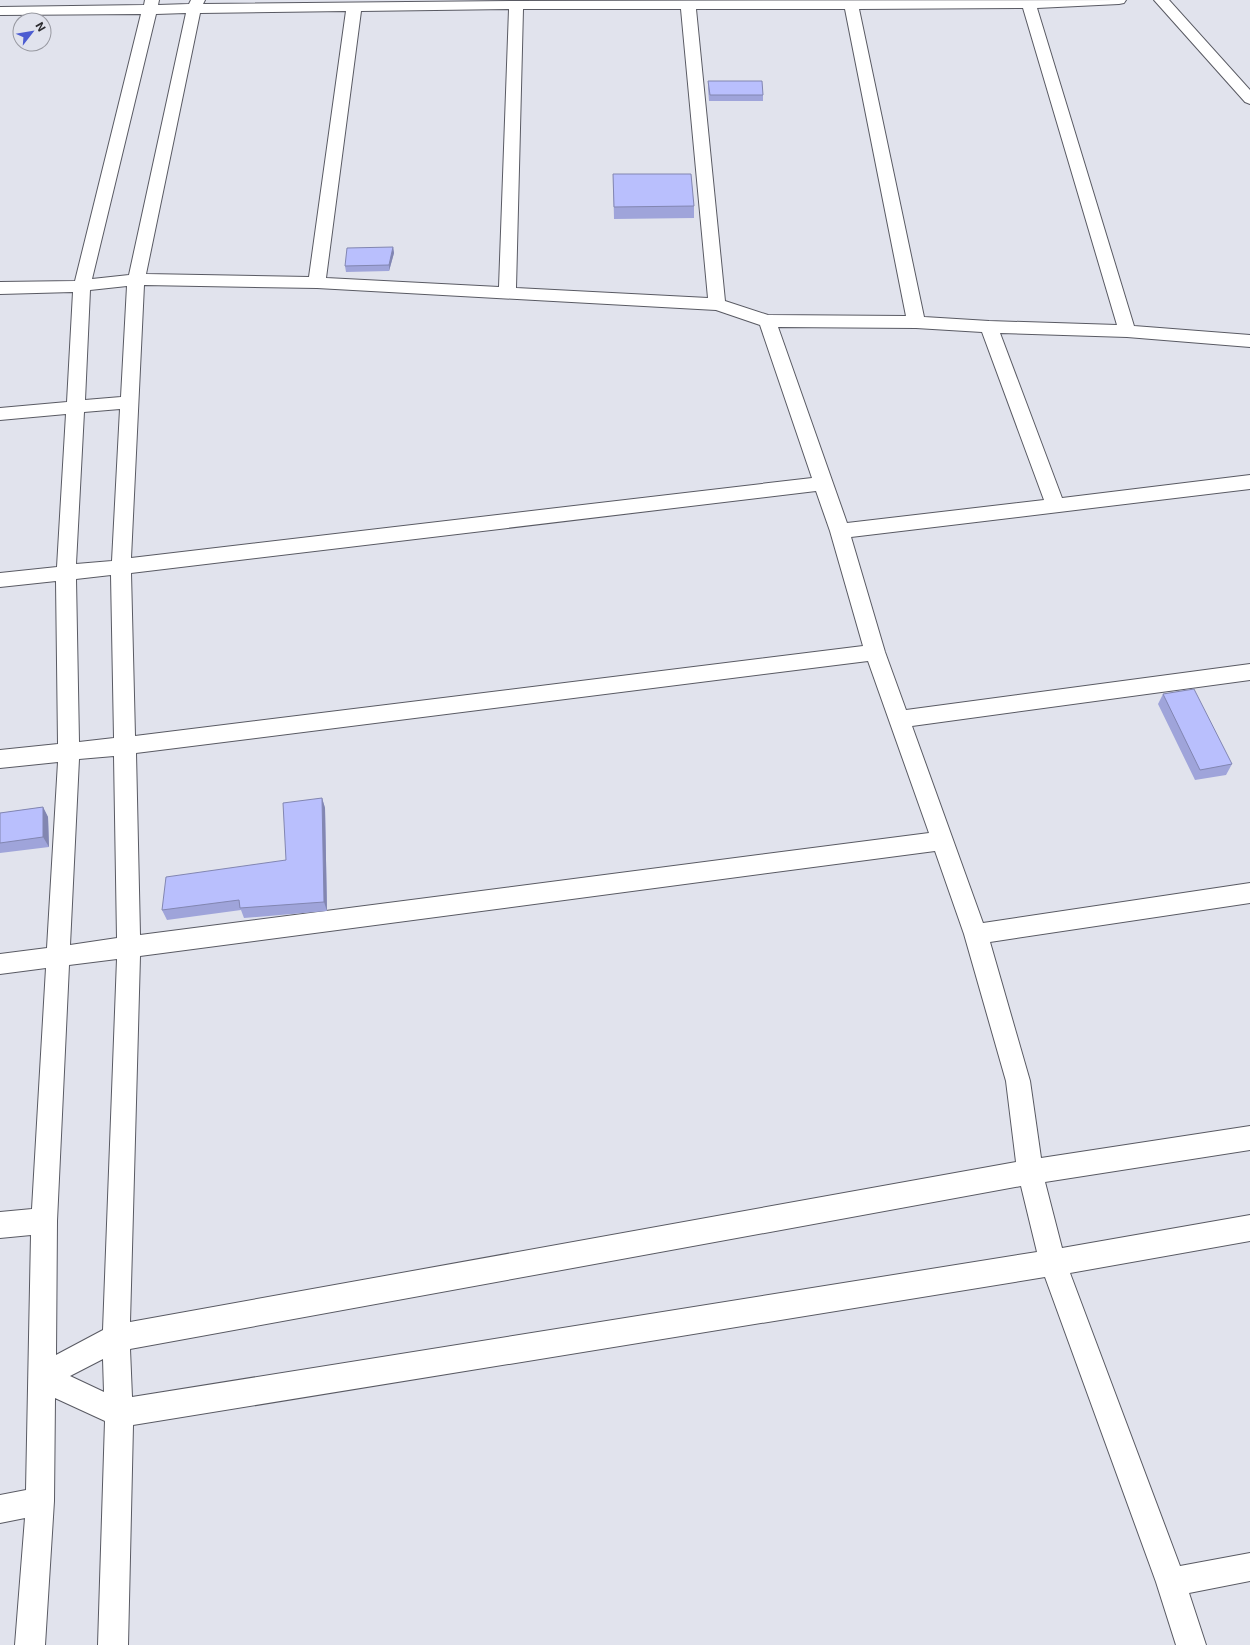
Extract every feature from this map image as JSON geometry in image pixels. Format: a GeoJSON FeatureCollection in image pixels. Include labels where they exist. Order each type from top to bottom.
{"type":"FeatureCollection","features":[{"type":"Feature","properties":{"kind":"street"},"geometry":{"type":"LineString","coordinates":[[0,11],[34,5],[150,4],[354,7],[516,5],[538,3],[690,2],[851,5],[881,2],[1028,4],[1119,0]]}},
{"type":"Feature","properties":{"kind":"street"},"geometry":{"type":"LineString","coordinates":[[1161,0],[1250,99]]}},
{"type":"Feature","properties":{"kind":"street"},"geometry":{"type":"LineString","coordinates":[[690,2],[718,304]]}},
{"type":"Feature","properties":{"kind":"street"},"geometry":{"type":"LineString","coordinates":[[30,1645],[40,1501],[44,1221],[69,752],[66,573],[82,286],[150,4]]}},
{"type":"Feature","properties":{"kind":"street"},"geometry":{"type":"LineString","coordinates":[[1028,4],[1127,331]]}},
{"type":"Feature","properties":{"kind":"street"},"geometry":{"type":"LineString","coordinates":[[113,1645],[119,1413],[116,1338],[129,948],[121,567],[129,402],[136,279],[196,5]]}},
{"type":"Feature","properties":{"kind":"street"},"geometry":{"type":"LineString","coordinates":[[507,294],[516,5]]}},
{"type":"Feature","properties":{"kind":"street"},"geometry":{"type":"LineString","coordinates":[[851,5],[916,322]]}},
{"type":"Feature","properties":{"kind":"street"},"geometry":{"type":"LineString","coordinates":[[317,283],[354,7]]}},
{"type":"Feature","properties":{"kind":"street"},"geometry":{"type":"LineString","coordinates":[[0,288],[82,286],[136,279],[317,283],[718,304],[767,321],[916,322],[989,327],[1127,331],[1250,341]]}},
{"type":"Feature","properties":{"kind":"street"},"geometry":{"type":"LineString","coordinates":[[767,321],[840,531],[875,652],[976,934],[1018,1081],[1030,1172],[1053,1263],[1171,1582],[1191,1645]]}},
{"type":"Feature","properties":{"kind":"street"},"geometry":{"type":"LineString","coordinates":[[989,327],[1055,504]]}},
{"type":"Feature","properties":{"kind":"street"},"geometry":{"type":"LineString","coordinates":[[0,414],[129,402]]}},
{"type":"Feature","properties":{"kind":"street"},"geometry":{"type":"LineString","coordinates":[[840,531],[1055,504],[1250,482]]}},
{"type":"Feature","properties":{"kind":"street"},"geometry":{"type":"LineString","coordinates":[[0,580],[121,567],[823,483]]}},
{"type":"Feature","properties":{"kind":"street"},"geometry":{"type":"LineString","coordinates":[[0,760],[124,746],[875,652]]}},
{"type":"Feature","properties":{"kind":"street"},"geometry":{"type":"LineString","coordinates":[[899,719],[1250,672]]}},
{"type":"Feature","properties":{"kind":"street"},"geometry":{"type":"LineString","coordinates":[[0,964],[943,841]]}},
{"type":"Feature","properties":{"kind":"street"},"geometry":{"type":"LineString","coordinates":[[976,934],[1250,893]]}},
{"type":"Feature","properties":{"kind":"street"},"geometry":{"type":"LineString","coordinates":[[41,1377],[116,1338],[1030,1172],[1250,1138]]}},
{"type":"Feature","properties":{"kind":"street"},"geometry":{"type":"LineString","coordinates":[[0,1225],[44,1221]]}},
{"type":"Feature","properties":{"kind":"street"},"geometry":{"type":"LineString","coordinates":[[41,1377],[119,1413],[1053,1263],[1250,1228]]}},
{"type":"Feature","properties":{"kind":"street"},"geometry":{"type":"LineString","coordinates":[[0,1509],[40,1501]]}},
{"type":"Feature","properties":{"kind":"street"},"geometry":{"type":"LineString","coordinates":[[1171,1582],[1250,1567]]}},
{"type":"Feature","properties":{"kind":"building"},"geometry":{"type":"Polygon","coordinates":[[[708,81],[762,81],[763,95],[710,95],[708,81]]]}},
{"type":"Feature","properties":{"kind":"building"},"geometry":{"type":"Polygon","coordinates":[[[613,174],[691,174],[694,206],[614,207],[613,174]]]}},
{"type":"Feature","properties":{"kind":"building"},"geometry":{"type":"Polygon","coordinates":[[[393,247],[389,265],[345,266],[347,248],[393,247]]]}},
{"type":"Feature","properties":{"kind":"building"},"geometry":{"type":"Polygon","coordinates":[[[1194,689],[1232,764],[1200,770],[1163,694],[1194,689]]]}},
{"type":"Feature","properties":{"kind":"building"},"geometry":{"type":"Polygon","coordinates":[[[322,798],[324,902],[240,908],[239,900],[162,910],[166,877],[286,860],[283,803],[322,798]]]}},
{"type":"Feature","properties":{"kind":"building"},"geometry":{"type":"Polygon","coordinates":[[[43,807],[43,837],[0,843],[0,813],[43,807]]]}}]}
